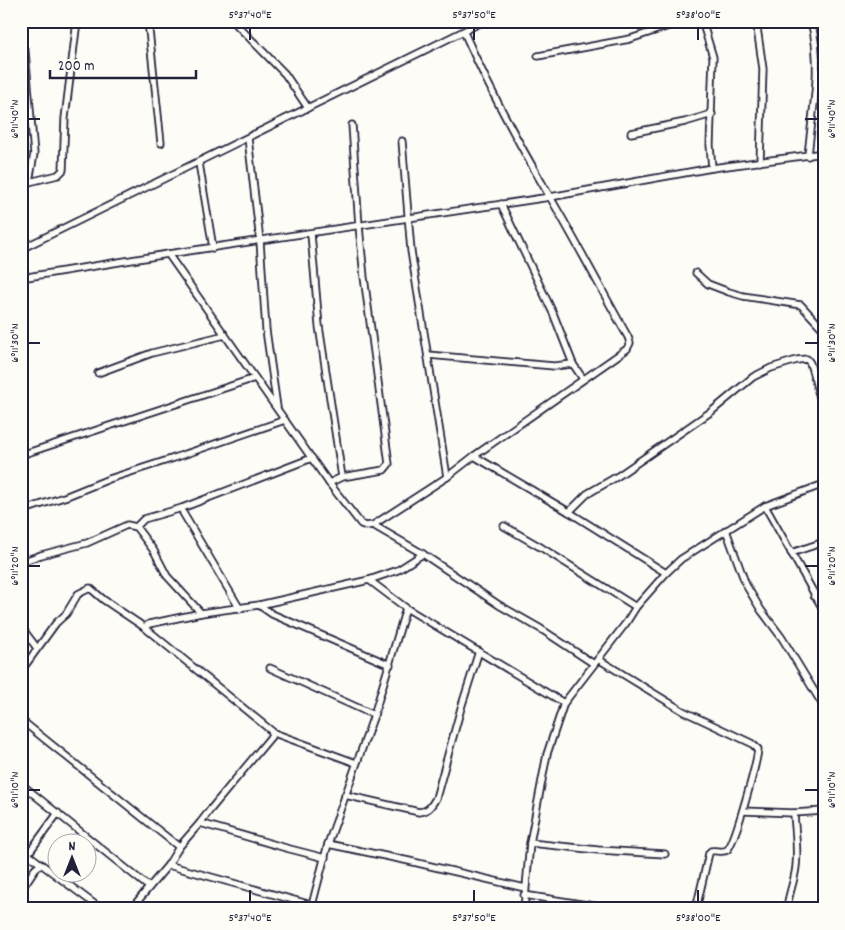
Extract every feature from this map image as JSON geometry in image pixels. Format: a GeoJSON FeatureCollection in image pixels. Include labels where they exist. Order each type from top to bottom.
{"type":"FeatureCollection","features":[{"type":"Feature","properties":{"kind":"street"},"geometry":{"type":"LineString","coordinates":[[21,184],[58,176],[63,170],[65,118],[77,21]]}},
{"type":"Feature","properties":{"kind":"street"},"geometry":{"type":"LineString","coordinates":[[148,21],[161,143]]}},
{"type":"Feature","properties":{"kind":"street"},"geometry":{"type":"LineString","coordinates":[[233,21],[285,74],[308,108]]}},
{"type":"Feature","properties":{"kind":"street"},"geometry":{"type":"LineString","coordinates":[[21,249],[484,21]]}},
{"type":"Feature","properties":{"kind":"street"},"geometry":{"type":"LineString","coordinates":[[538,56],[630,39],[675,24],[691,21]]}},
{"type":"Feature","properties":{"kind":"street"},"geometry":{"type":"LineString","coordinates":[[702,21],[713,58],[710,145],[712,168]]}},
{"type":"Feature","properties":{"kind":"street"},"geometry":{"type":"LineString","coordinates":[[756,21],[763,69],[760,162]]}},
{"type":"Feature","properties":{"kind":"street"},"geometry":{"type":"LineString","coordinates":[[808,156],[816,85],[817,56],[815,35],[810,21]]}},
{"type":"Feature","properties":{"kind":"street"},"geometry":{"type":"LineString","coordinates":[[373,526],[447,477],[627,348],[630,343],[550,197],[533,170],[481,71],[464,32]]}},
{"type":"Feature","properties":{"kind":"street"},"geometry":{"type":"LineString","coordinates":[[24,51],[34,154],[29,182]]}},
{"type":"Feature","properties":{"kind":"street"},"geometry":{"type":"LineString","coordinates":[[631,133],[685,122],[712,114]]}},
{"type":"Feature","properties":{"kind":"street"},"geometry":{"type":"LineString","coordinates":[[329,483],[342,478],[384,470],[389,464],[359,226],[352,125]]}},
{"type":"Feature","properties":{"kind":"street"},"geometry":{"type":"LineString","coordinates":[[248,138],[260,241],[266,330],[278,410]]}},
{"type":"Feature","properties":{"kind":"street"},"geometry":{"type":"LineString","coordinates":[[402,141],[411,251],[447,477]]}},
{"type":"Feature","properties":{"kind":"street"},"geometry":{"type":"LineString","coordinates":[[21,278],[550,197],[712,168],[824,153]]}},
{"type":"Feature","properties":{"kind":"street"},"geometry":{"type":"LineString","coordinates":[[199,163],[212,248]]}},
{"type":"Feature","properties":{"kind":"street"},"geometry":{"type":"LineString","coordinates":[[501,204],[552,313],[573,364],[583,379]]}},
{"type":"Feature","properties":{"kind":"street"},"geometry":{"type":"LineString","coordinates":[[311,234],[318,326],[342,478]]}},
{"type":"Feature","properties":{"kind":"street"},"geometry":{"type":"LineString","coordinates":[[168,254],[329,483],[361,524],[373,526],[423,554],[499,605],[683,711],[756,746],[758,754],[743,811],[729,848],[723,851],[711,850],[709,854],[696,909]]}},
{"type":"Feature","properties":{"kind":"street"},"geometry":{"type":"LineString","coordinates":[[696,273],[708,284],[729,292],[801,305],[808,310],[824,330]]}},
{"type":"Feature","properties":{"kind":"street"},"geometry":{"type":"LineString","coordinates":[[98,373],[152,353],[225,335]]}},
{"type":"Feature","properties":{"kind":"street"},"geometry":{"type":"LineString","coordinates":[[428,355],[554,366],[573,364]]}},
{"type":"Feature","properties":{"kind":"street"},"geometry":{"type":"LineString","coordinates":[[569,512],[587,494],[662,446],[761,373],[804,358],[807,359],[810,363],[824,412]]}},
{"type":"Feature","properties":{"kind":"street"},"geometry":{"type":"LineString","coordinates":[[814,378],[824,364]]}},
{"type":"Feature","properties":{"kind":"street"},"geometry":{"type":"LineString","coordinates":[[21,455],[255,378]]}},
{"type":"Feature","properties":{"kind":"street"},"geometry":{"type":"LineString","coordinates":[[817,388],[824,384]]}},
{"type":"Feature","properties":{"kind":"street"},"geometry":{"type":"LineString","coordinates":[[21,511],[109,479],[285,420]]}},
{"type":"Feature","properties":{"kind":"street"},"geometry":{"type":"LineString","coordinates":[[474,456],[569,512],[666,573]]}},
{"type":"Feature","properties":{"kind":"street"},"geometry":{"type":"LineString","coordinates":[[136,527],[144,519],[182,508],[312,458]]}},
{"type":"Feature","properties":{"kind":"street"},"geometry":{"type":"LineString","coordinates":[[524,909],[524,891],[530,843],[547,754],[564,702],[636,607],[681,559],[765,506],[824,484]]}},
{"type":"Feature","properties":{"kind":"street"},"geometry":{"type":"LineString","coordinates":[[765,506],[824,611]]}},
{"type":"Feature","properties":{"kind":"street"},"geometry":{"type":"LineString","coordinates":[[182,508],[183,513],[240,609]]}},
{"type":"Feature","properties":{"kind":"street"},"geometry":{"type":"LineString","coordinates":[[21,562],[87,543],[127,525],[136,527],[154,551],[167,576],[201,613]]}},
{"type":"Feature","properties":{"kind":"street"},"geometry":{"type":"LineString","coordinates":[[504,526],[636,607]]}},
{"type":"Feature","properties":{"kind":"street"},"geometry":{"type":"LineString","coordinates":[[726,530],[746,585],[761,610],[782,638],[824,707]]}},
{"type":"Feature","properties":{"kind":"street"},"geometry":{"type":"LineString","coordinates":[[791,552],[824,542]]}},
{"type":"Feature","properties":{"kind":"street"},"geometry":{"type":"LineString","coordinates":[[144,627],[149,624],[201,613],[240,609],[369,580],[398,570],[423,554]]}},
{"type":"Feature","properties":{"kind":"street"},"geometry":{"type":"LineString","coordinates":[[369,580],[406,608],[564,702]]}},
{"type":"Feature","properties":{"kind":"street"},"geometry":{"type":"LineString","coordinates":[[21,671],[56,623],[66,614],[78,594],[90,588],[104,600],[144,627],[274,733],[356,763]]}},
{"type":"Feature","properties":{"kind":"street"},"geometry":{"type":"LineString","coordinates":[[814,596],[824,592]]}},
{"type":"Feature","properties":{"kind":"street"},"geometry":{"type":"LineString","coordinates":[[259,605],[281,617],[390,664]]}},
{"type":"Feature","properties":{"kind":"street"},"geometry":{"type":"LineString","coordinates":[[312,906],[328,844],[374,715],[406,608]]}},
{"type":"Feature","properties":{"kind":"street"},"geometry":{"type":"LineString","coordinates":[[21,627],[37,648]]}},
{"type":"Feature","properties":{"kind":"street"},"geometry":{"type":"LineString","coordinates":[[345,795],[419,812],[426,812],[431,807],[436,798],[479,651]]}},
{"type":"Feature","properties":{"kind":"street"},"geometry":{"type":"LineString","coordinates":[[270,668],[374,715]]}},
{"type":"Feature","properties":{"kind":"street"},"geometry":{"type":"LineString","coordinates":[[21,720],[179,847]]}},
{"type":"Feature","properties":{"kind":"street"},"geometry":{"type":"LineString","coordinates":[[131,909],[168,865],[179,847],[274,733]]}},
{"type":"Feature","properties":{"kind":"street"},"geometry":{"type":"LineString","coordinates":[[21,784],[149,887]]}},
{"type":"Feature","properties":{"kind":"street"},"geometry":{"type":"LineString","coordinates":[[743,811],[794,813],[824,811]]}},
{"type":"Feature","properties":{"kind":"street"},"geometry":{"type":"LineString","coordinates":[[28,854],[58,813]]}},
{"type":"Feature","properties":{"kind":"street"},"geometry":{"type":"LineString","coordinates":[[787,909],[796,861],[794,813]]}},
{"type":"Feature","properties":{"kind":"street"},"geometry":{"type":"LineString","coordinates":[[200,823],[325,858]]}},
{"type":"Feature","properties":{"kind":"street"},"geometry":{"type":"LineString","coordinates":[[530,843],[665,854]]}},
{"type":"Feature","properties":{"kind":"street"},"geometry":{"type":"LineString","coordinates":[[328,844],[409,860],[524,891],[613,909]]}},
{"type":"Feature","properties":{"kind":"street"},"geometry":{"type":"LineString","coordinates":[[21,848],[101,909]]}},
{"type":"Feature","properties":{"kind":"street"},"geometry":{"type":"LineString","coordinates":[[21,890],[34,869],[41,864]]}},
{"type":"Feature","properties":{"kind":"street"},"geometry":{"type":"LineString","coordinates":[[168,865],[326,909]]}}]}
